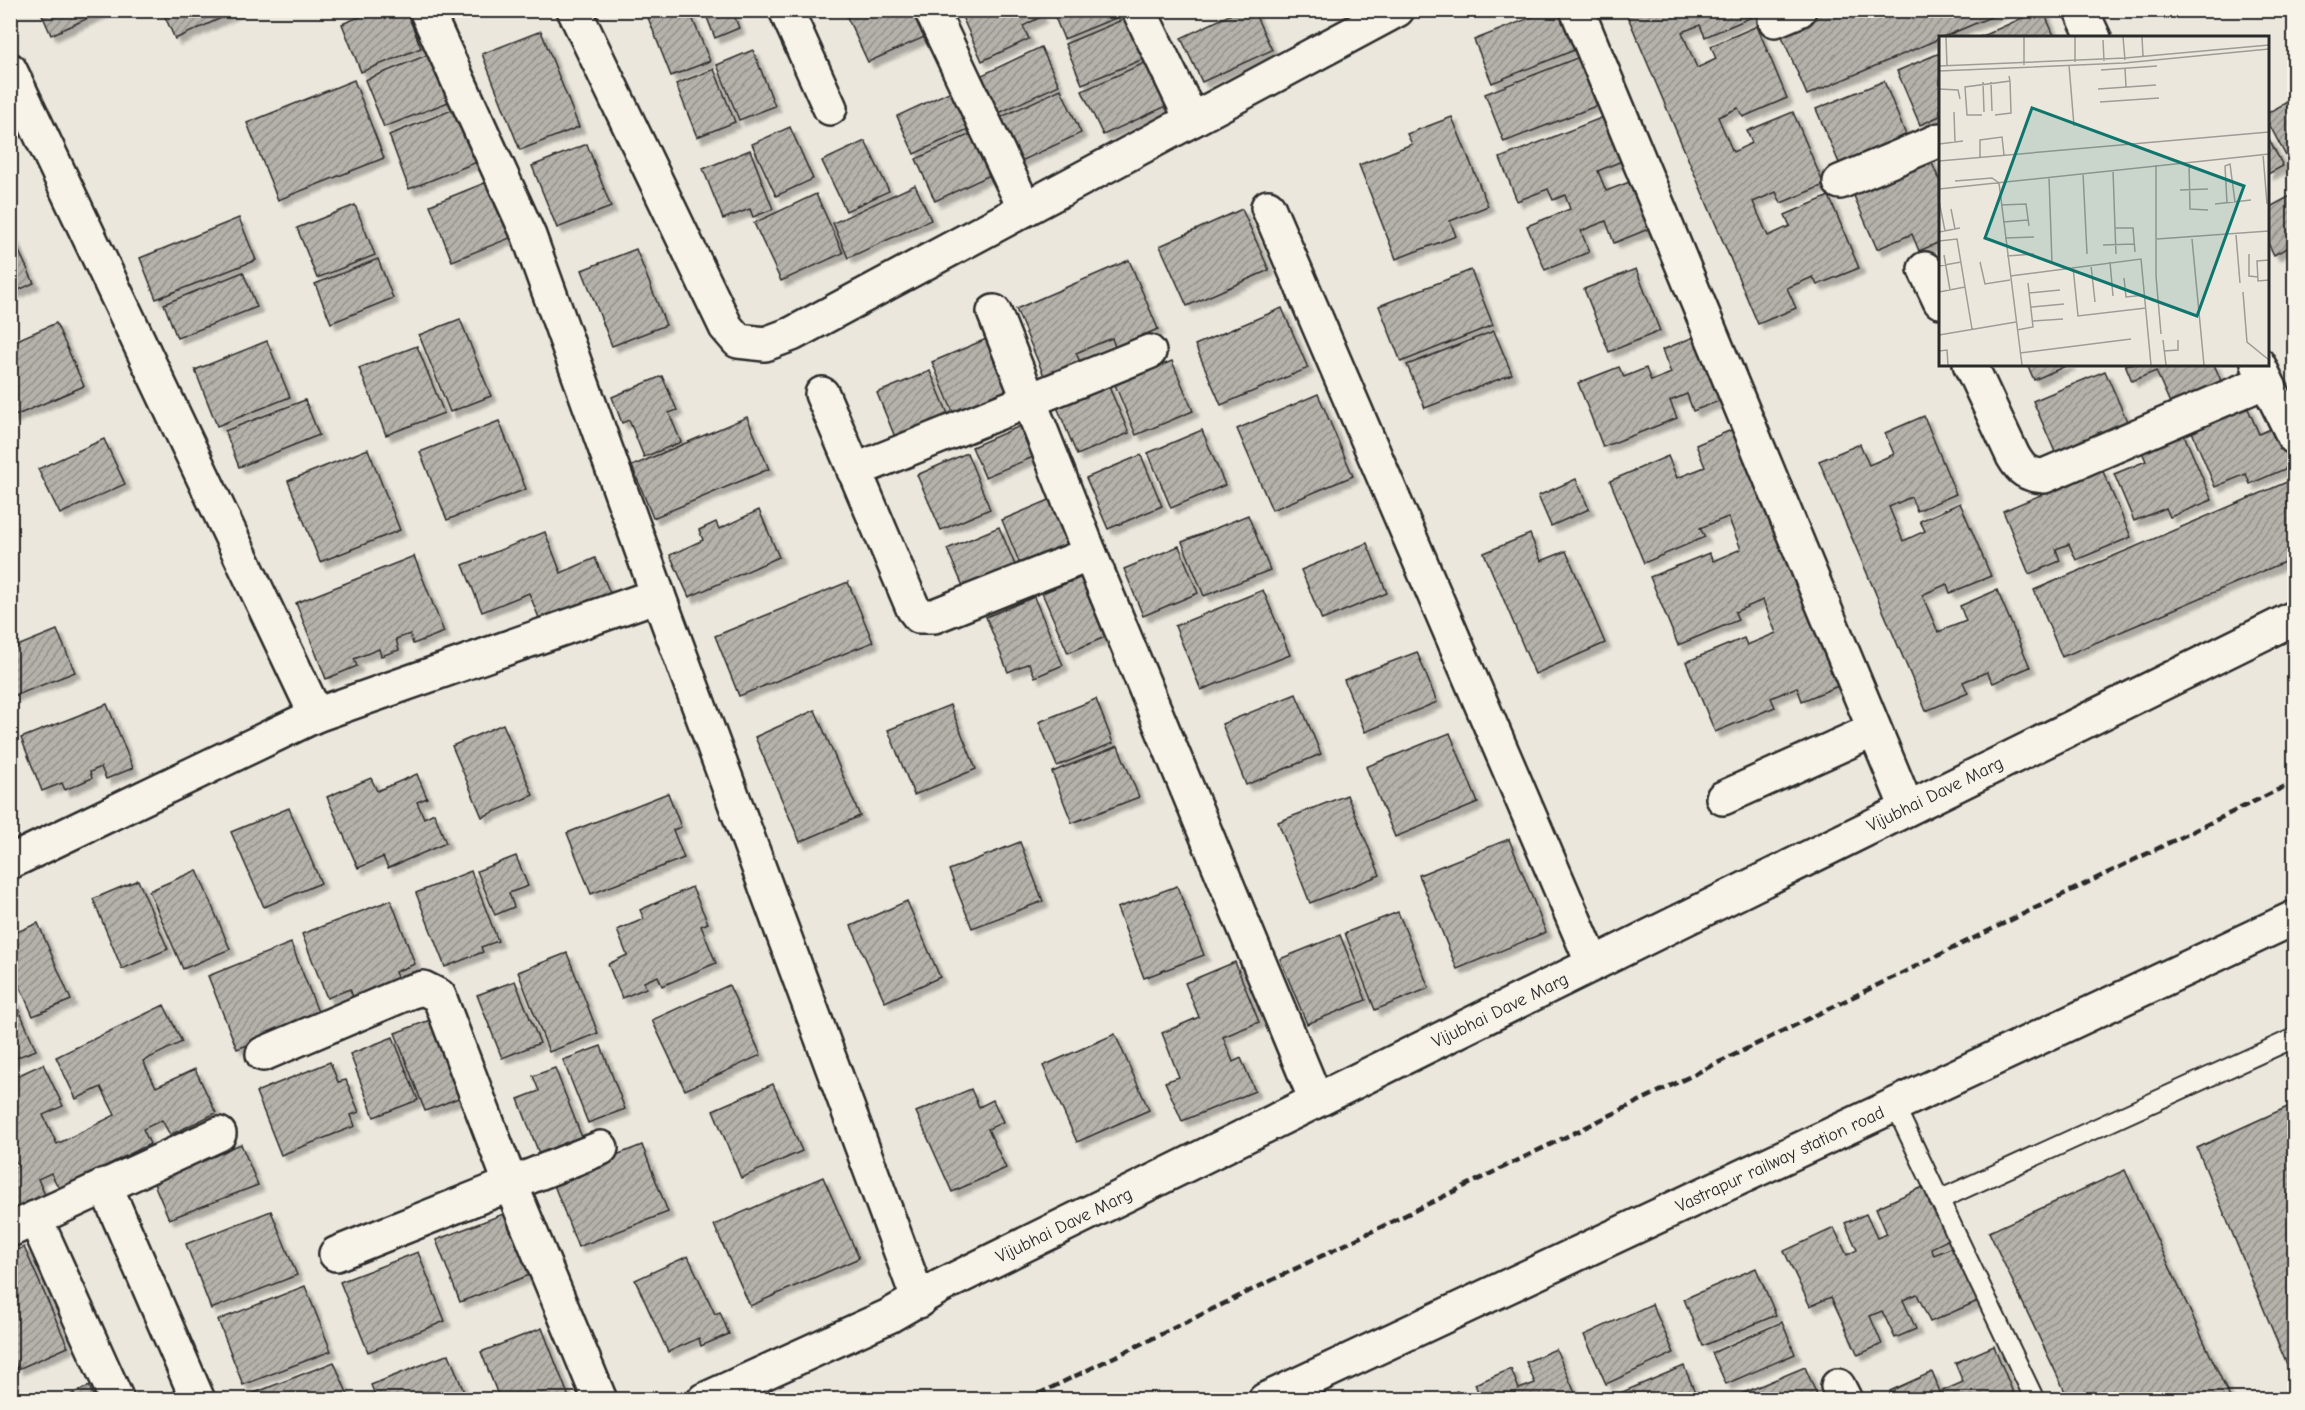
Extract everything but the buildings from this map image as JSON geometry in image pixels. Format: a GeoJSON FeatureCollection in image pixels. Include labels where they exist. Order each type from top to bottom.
{"type":"FeatureCollection","features":[{"type":"Feature","properties":{"kind":"street"},"geometry":{"type":"LineString","coordinates":[[426,10],[529,236],[658,595],[919,1301]]}},
{"type":"Feature","properties":{"kind":"street"},"geometry":{"type":"LineString","coordinates":[[786,10],[830,108]]}},
{"type":"Feature","properties":{"kind":"street"},"geometry":{"type":"LineString","coordinates":[[931,10],[1025,209]]}},
{"type":"Feature","properties":{"kind":"street"},"geometry":{"type":"LineString","coordinates":[[1140,10],[1192,120]]}},
{"type":"Feature","properties":{"kind":"street"},"geometry":{"type":"LineString","coordinates":[[578,12],[726,327],[738,341],[765,344],[792,334],[1192,120],[1350,22],[1397,10]]}},
{"type":"Feature","properties":{"kind":"street"},"geometry":{"type":"LineString","coordinates":[[1577,10],[1907,808]]}},
{"type":"Feature","properties":{"kind":"street"},"geometry":{"type":"LineString","coordinates":[[2081,10],[2093,36]]}},
{"type":"Feature","properties":{"kind":"street"},"geometry":{"type":"LineString","coordinates":[[10,70],[316,715]]}},
{"type":"Feature","properties":{"kind":"street"},"geometry":{"type":"LineString","coordinates":[[1840,182],[1939,141]]}},
{"type":"Feature","properties":{"kind":"street"},"geometry":{"type":"LineString","coordinates":[[1268,207],[1593,964]]}},
{"type":"Feature","properties":{"kind":"street"},"geometry":{"type":"LineString","coordinates":[[1925,269],[1939,297]]}},
{"type":"Feature","properties":{"kind":"street"},"geometry":{"type":"LineString","coordinates":[[994,312],[1090,554],[1316,1100]]}},
{"type":"Feature","properties":{"kind":"street"},"geometry":{"type":"LineString","coordinates":[[854,471],[1149,352]]}},
{"type":"Feature","properties":{"kind":"street"},"geometry":{"type":"LineString","coordinates":[[1971,366],[2013,456],[2021,469],[2030,475],[2044,476],[2262,373],[2295,437]]}},
{"type":"Feature","properties":{"kind":"street"},"geometry":{"type":"LineString","coordinates":[[822,394],[913,608],[919,616],[934,616],[1090,554]]}},
{"type":"Feature","properties":{"kind":"street"},"geometry":{"type":"LineString","coordinates":[[10,862],[316,715],[658,595]]}},
{"type":"Feature","properties":{"kind":"street","name":"Vijubhai Dave Marg"},"geometry":{"type":"LineString","coordinates":[[704,1400],[919,1301],[941,1286],[2295,618]]}},
{"type":"Feature","properties":{"kind":"street"},"geometry":{"type":"LineString","coordinates":[[1723,798],[1874,730]]}},
{"type":"Feature","properties":{"kind":"street","name":"Vastrapur railway station road"},"geometry":{"type":"LineString","coordinates":[[1264,1400],[2295,918]]}},
{"type":"Feature","properties":{"kind":"street"},"geometry":{"type":"LineString","coordinates":[[263,1054],[409,992],[423,988],[432,990],[439,996],[511,1185],[600,1400]]}},
{"type":"Feature","properties":{"kind":"street"},"geometry":{"type":"LineString","coordinates":[[117,1400],[23,1224],[219,1134]]}},
{"type":"Feature","properties":{"kind":"street"},"geometry":{"type":"LineString","coordinates":[[336,1254],[601,1148]]}},
{"type":"Feature","properties":{"kind":"street"},"geometry":{"type":"LineString","coordinates":[[105,1185],[198,1400]]}},
{"type":"Feature","properties":{"kind":"lane"},"geometry":{"type":"LineString","coordinates":[[1939,1200],[2295,1038]]}},
{"type":"Feature","properties":{"kind":"lane"},"geometry":{"type":"LineString","coordinates":[[1894,1106],[2035,1400]]}},
{"type":"Feature","properties":{"kind":"railway"},"geometry":{"type":"LineString","coordinates":[[1026,1400],[2294,782]]}}]}
